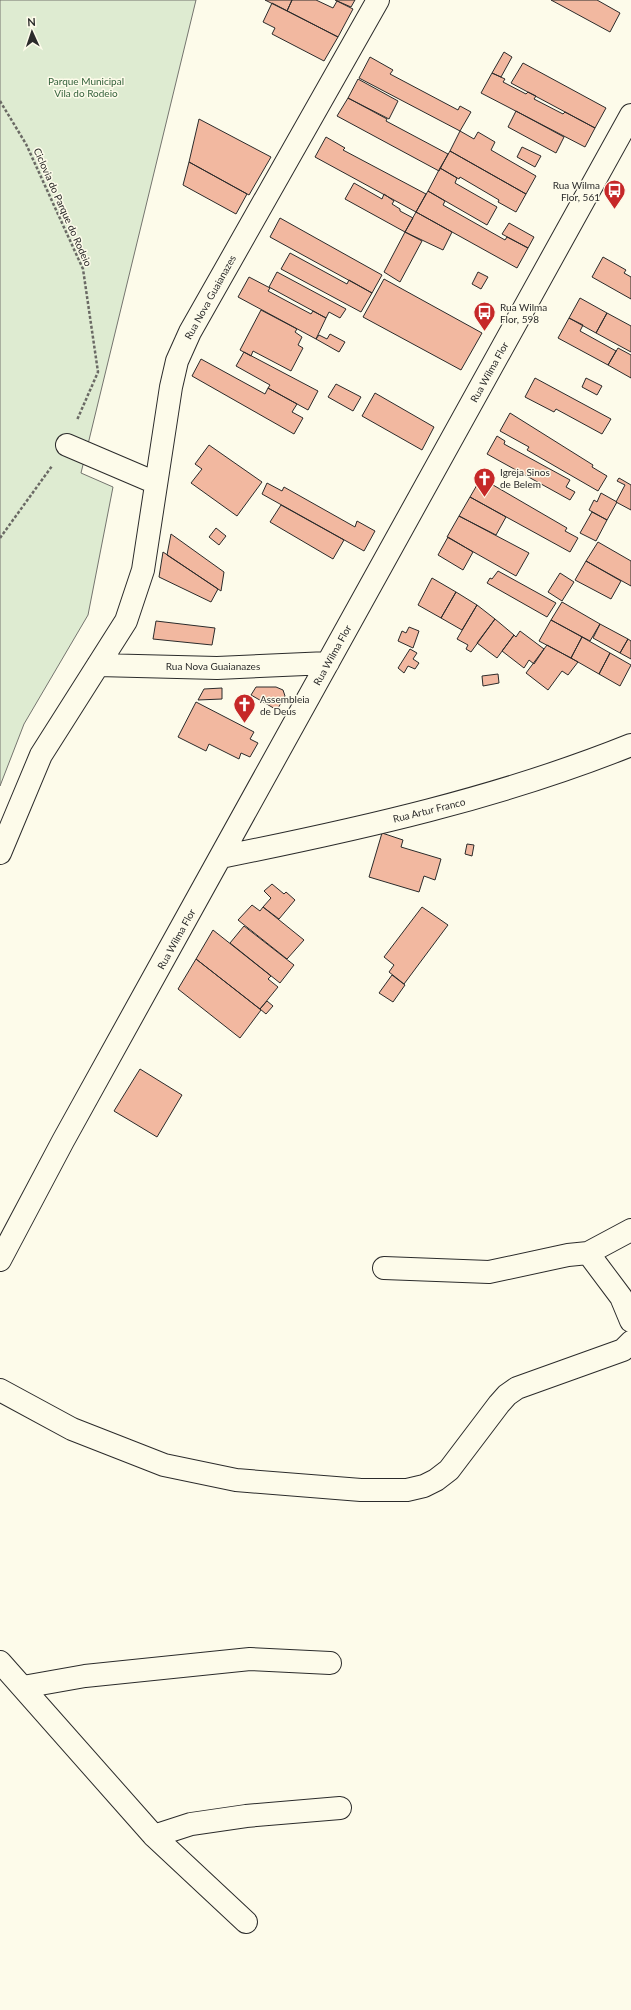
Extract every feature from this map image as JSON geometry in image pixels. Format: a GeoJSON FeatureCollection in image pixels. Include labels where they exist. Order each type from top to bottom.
{"type":"FeatureCollection","features":[{"type":"Feature","properties":{"kind":"street","name":"Rua Nova Guaianazes"},"geometry":{"type":"LineString","coordinates":[[0,853],[41,755],[126,620],[136,593],[143,570],[171,387],[177,361],[190,332],[378,0]]}},
{"type":"Feature","properties":{"kind":"street","name":"Rua Wilma Flor"},"geometry":{"type":"LineString","coordinates":[[0,1260],[67,1134],[631,115]]}},
{"type":"Feature","properties":{"kind":"street"},"geometry":{"type":"LineString","coordinates":[[67,445],[156,483]]}},
{"type":"Feature","properties":{"kind":"street","name":"Rua Nova Guaianazes"},"geometry":{"type":"LineString","coordinates":[[98,665],[217,668],[328,663]]}},
{"type":"Feature","properties":{"kind":"street","name":"Rua Artur Franco"},"geometry":{"type":"LineString","coordinates":[[221,857],[334,834],[495,793],[586,763],[631,745]]}},
{"type":"Feature","properties":{"kind":"street"},"geometry":{"type":"LineString","coordinates":[[384,1268],[489,1272],[568,1254],[588,1254],[631,1230]]}},
{"type":"Feature","properties":{"kind":"street"},"geometry":{"type":"LineString","coordinates":[[588,1254],[620,1297],[631,1321]]}},
{"type":"Feature","properties":{"kind":"street"},"geometry":{"type":"LineString","coordinates":[[0,1390],[72,1429],[164,1465],[236,1480],[361,1490],[408,1490],[424,1486],[449,1470],[507,1394],[517,1388],[623,1350],[631,1342]]}},
{"type":"Feature","properties":{"kind":"street"},"geometry":{"type":"LineString","coordinates":[[23,1688],[85,1676],[250,1659],[330,1663]]}},
{"type":"Feature","properties":{"kind":"street"},"geometry":{"type":"LineString","coordinates":[[0,1662],[154,1836],[246,1922]]}},
{"type":"Feature","properties":{"kind":"street"},"geometry":{"type":"LineString","coordinates":[[154,1836],[192,1824],[246,1816],[340,1808]]}},
{"type":"Feature","properties":{"kind":"path","name":"Ciclovia do Parque do Rodeio"},"geometry":{"type":"LineString","coordinates":[[0,101],[26,144],[83,269],[98,372],[67,445],[0,538]]}},
{"type":"Feature","properties":{"kind":"green space","name":"Parque Municipal Vila do Rodeio"},"geometry":{"type":"Polygon","coordinates":[[[0,0],[196,0],[81,473],[113,487],[88,615],[24,724],[0,786],[0,0]]]}},
{"type":"Feature","properties":{"kind":"building"},"geometry":{"type":"Polygon","coordinates":[[[265,0],[292,0],[287,11],[265,0]]]}},
{"type":"Feature","properties":{"kind":"building"},"geometry":{"type":"Polygon","coordinates":[[[292,0],[316,0],[333,8],[337,1],[353,9],[338,37],[287,11],[292,0]]]}},
{"type":"Feature","properties":{"kind":"building"},"geometry":{"type":"Polygon","coordinates":[[[335,0],[355,0],[351,7],[335,0]]]}},
{"type":"Feature","properties":{"kind":"building"},"geometry":{"type":"Polygon","coordinates":[[[551,0],[597,0],[620,13],[610,32],[551,0]]]}},
{"type":"Feature","properties":{"kind":"building"},"geometry":{"type":"Polygon","coordinates":[[[272,3],[338,37],[324,61],[272,34],[275,28],[263,22],[272,3]]]}},
{"type":"Feature","properties":{"kind":"building"},"geometry":{"type":"Polygon","coordinates":[[[504,52],[512,57],[501,77],[492,73],[504,52]]]}},
{"type":"Feature","properties":{"kind":"building"},"geometry":{"type":"Polygon","coordinates":[[[370,57],[393,70],[390,74],[458,110],[460,106],[471,112],[460,131],[359,78],[370,57]]]}},
{"type":"Feature","properties":{"kind":"building"},"geometry":{"type":"Polygon","coordinates":[[[523,63],[606,108],[595,128],[511,83],[523,63]]]}},
{"type":"Feature","properties":{"kind":"building"},"geometry":{"type":"Polygon","coordinates":[[[492,73],[505,79],[503,82],[526,94],[528,92],[536,96],[534,99],[563,114],[565,112],[595,128],[585,147],[481,93],[492,73]]]}},
{"type":"Feature","properties":{"kind":"building"},"geometry":{"type":"Polygon","coordinates":[[[358,79],[398,101],[389,119],[348,98],[358,79]]]}},
{"type":"Feature","properties":{"kind":"building"},"geometry":{"type":"Polygon","coordinates":[[[348,98],[387,119],[386,121],[448,154],[439,171],[337,116],[348,98]]]}},
{"type":"Feature","properties":{"kind":"building"},"geometry":{"type":"Polygon","coordinates":[[[516,111],[564,137],[556,153],[508,127],[516,111]]]}},
{"type":"Feature","properties":{"kind":"building"},"geometry":{"type":"Polygon","coordinates":[[[199,119],[271,157],[249,195],[189,162],[199,119]]]}},
{"type":"Feature","properties":{"kind":"building"},"geometry":{"type":"Polygon","coordinates":[[[460,131],[474,139],[478,132],[495,142],[491,150],[536,176],[526,194],[450,151],[460,131]]]}},
{"type":"Feature","properties":{"kind":"building"},"geometry":{"type":"Polygon","coordinates":[[[326,137],[345,148],[343,150],[426,194],[416,212],[315,157],[326,137]]]}},
{"type":"Feature","properties":{"kind":"building"},"geometry":{"type":"Polygon","coordinates":[[[522,147],[541,156],[535,167],[517,157],[522,147]]]}},
{"type":"Feature","properties":{"kind":"building"},"geometry":{"type":"Polygon","coordinates":[[[450,151],[526,194],[516,212],[460,177],[459,179],[440,168],[450,151]]]}},
{"type":"Feature","properties":{"kind":"building"},"geometry":{"type":"Polygon","coordinates":[[[189,162],[247,194],[236,214],[183,185],[189,162]]]}},
{"type":"Feature","properties":{"kind":"building"},"geometry":{"type":"Polygon","coordinates":[[[440,168],[457,178],[455,183],[497,207],[487,225],[428,191],[440,168]]]}},
{"type":"Feature","properties":{"kind":"building"},"geometry":{"type":"Polygon","coordinates":[[[354,183],[382,199],[384,194],[394,201],[392,204],[400,209],[400,211],[413,218],[405,232],[345,199],[354,183]]]}},
{"type":"Feature","properties":{"kind":"building"},"geometry":{"type":"Polygon","coordinates":[[[428,191],[445,201],[443,205],[505,240],[507,237],[528,248],[517,268],[416,212],[428,191]]]}},
{"type":"Feature","properties":{"kind":"building"},"geometry":{"type":"Polygon","coordinates":[[[416,212],[452,232],[443,250],[405,232],[416,212]]]}},
{"type":"Feature","properties":{"kind":"building"},"geometry":{"type":"Polygon","coordinates":[[[280,218],[382,275],[372,293],[270,237],[280,218]]]}},
{"type":"Feature","properties":{"kind":"building"},"geometry":{"type":"Polygon","coordinates":[[[509,223],[534,237],[528,248],[502,234],[509,223]]]}},
{"type":"Feature","properties":{"kind":"building"},"geometry":{"type":"Polygon","coordinates":[[[405,232],[422,241],[400,282],[384,272],[405,232]]]}},
{"type":"Feature","properties":{"kind":"building"},"geometry":{"type":"Polygon","coordinates":[[[290,253],[347,284],[349,280],[372,293],[361,312],[281,269],[290,253]]]}},
{"type":"Feature","properties":{"kind":"building"},"geometry":{"type":"Polygon","coordinates":[[[603,257],[626,270],[624,273],[631,277],[631,299],[592,277],[603,257]]]}},
{"type":"Feature","properties":{"kind":"building"},"geometry":{"type":"Polygon","coordinates":[[[277,272],[346,309],[340,318],[329,312],[326,318],[269,287],[277,272]]]}},
{"type":"Feature","properties":{"kind":"building"},"geometry":{"type":"Polygon","coordinates":[[[478,272],[488,277],[481,289],[472,284],[478,272]]]}},
{"type":"Feature","properties":{"kind":"building"},"geometry":{"type":"Polygon","coordinates":[[[249,277],[270,288],[268,291],[311,314],[313,311],[326,318],[316,339],[238,297],[249,277]]]}},
{"type":"Feature","properties":{"kind":"building"},"geometry":{"type":"Polygon","coordinates":[[[384,279],[482,333],[461,370],[363,317],[384,279]]]}},
{"type":"Feature","properties":{"kind":"building"},"geometry":{"type":"Polygon","coordinates":[[[580,298],[607,313],[596,333],[569,318],[580,298]]]}},
{"type":"Feature","properties":{"kind":"building"},"geometry":{"type":"Polygon","coordinates":[[[261,310],[297,329],[295,332],[302,337],[298,345],[303,348],[291,371],[253,351],[251,356],[240,350],[261,310]]]}},
{"type":"Feature","properties":{"kind":"building"},"geometry":{"type":"Polygon","coordinates":[[[607,313],[631,326],[631,352],[596,333],[607,313]]]}},
{"type":"Feature","properties":{"kind":"building"},"geometry":{"type":"Polygon","coordinates":[[[569,318],[583,325],[580,331],[616,351],[608,365],[558,338],[569,318]]]}},
{"type":"Feature","properties":{"kind":"building"},"geometry":{"type":"Polygon","coordinates":[[[330,334],[345,342],[339,352],[316,339],[319,335],[327,339],[330,334]]]}},
{"type":"Feature","properties":{"kind":"building"},"geometry":{"type":"Polygon","coordinates":[[[618,348],[631,355],[631,378],[608,365],[618,348]]]}},
{"type":"Feature","properties":{"kind":"building"},"geometry":{"type":"Polygon","coordinates":[[[244,352],[318,391],[308,410],[268,388],[270,385],[236,366],[244,352]]]}},
{"type":"Feature","properties":{"kind":"building"},"geometry":{"type":"Polygon","coordinates":[[[201,359],[265,394],[268,388],[297,404],[292,412],[303,418],[294,434],[192,376],[201,359]]]}},
{"type":"Feature","properties":{"kind":"building"},"geometry":{"type":"Polygon","coordinates":[[[535,378],[611,419],[602,434],[556,409],[554,412],[525,397],[535,378]]]}},
{"type":"Feature","properties":{"kind":"building"},"geometry":{"type":"Polygon","coordinates":[[[586,378],[602,386],[597,395],[582,387],[586,378]]]}},
{"type":"Feature","properties":{"kind":"building"},"geometry":{"type":"Polygon","coordinates":[[[336,384],[361,397],[353,411],[328,397],[336,384]]]}},
{"type":"Feature","properties":{"kind":"building"},"geometry":{"type":"Polygon","coordinates":[[[375,393],[434,427],[422,450],[362,416],[375,393]]]}},
{"type":"Feature","properties":{"kind":"building"},"geometry":{"type":"Polygon","coordinates":[[[510,413],[593,465],[592,467],[607,476],[598,491],[527,450],[529,447],[500,431],[510,413]]]}},
{"type":"Feature","properties":{"kind":"building"},"geometry":{"type":"Polygon","coordinates":[[[497,436],[505,441],[504,444],[570,480],[566,487],[575,492],[570,500],[487,454],[497,436]]]}},
{"type":"Feature","properties":{"kind":"building"},"geometry":{"type":"Polygon","coordinates":[[[209,445],[262,482],[237,516],[191,483],[202,469],[195,464],[209,445]]]}},
{"type":"Feature","properties":{"kind":"building"},"geometry":{"type":"Polygon","coordinates":[[[481,478],[567,528],[565,531],[578,538],[570,552],[470,497],[481,478]]]}},
{"type":"Feature","properties":{"kind":"building"},"geometry":{"type":"Polygon","coordinates":[[[619,478],[631,485],[631,510],[616,502],[625,485],[617,481],[619,478]]]}},
{"type":"Feature","properties":{"kind":"building"},"geometry":{"type":"Polygon","coordinates":[[[267,483],[282,491],[284,487],[355,527],[357,521],[375,531],[364,551],[262,494],[267,483]]]}},
{"type":"Feature","properties":{"kind":"building"},"geometry":{"type":"Polygon","coordinates":[[[601,493],[617,502],[607,520],[589,510],[594,500],[597,502],[601,493]]]}},
{"type":"Feature","properties":{"kind":"building"},"geometry":{"type":"Polygon","coordinates":[[[470,497],[506,517],[496,535],[459,516],[470,497]]]}},
{"type":"Feature","properties":{"kind":"building"},"geometry":{"type":"Polygon","coordinates":[[[281,505],[344,540],[333,559],[270,522],[281,505]]]}},
{"type":"Feature","properties":{"kind":"building"},"geometry":{"type":"Polygon","coordinates":[[[592,512],[607,520],[596,541],[580,533],[592,512]]]}},
{"type":"Feature","properties":{"kind":"building"},"geometry":{"type":"Polygon","coordinates":[[[459,516],[529,553],[516,576],[447,537],[459,516]]]}},
{"type":"Feature","properties":{"kind":"building"},"geometry":{"type":"Polygon","coordinates":[[[216,528],[226,536],[219,545],[209,537],[216,528]]]}},
{"type":"Feature","properties":{"kind":"building"},"geometry":{"type":"Polygon","coordinates":[[[171,534],[224,572],[221,591],[167,555],[171,534]]]}},
{"type":"Feature","properties":{"kind":"building"},"geometry":{"type":"Polygon","coordinates":[[[448,537],[473,552],[463,570],[438,555],[448,537]]]}},
{"type":"Feature","properties":{"kind":"building"},"geometry":{"type":"Polygon","coordinates":[[[598,542],[631,561],[631,586],[586,561],[598,542]]]}},
{"type":"Feature","properties":{"kind":"building"},"geometry":{"type":"Polygon","coordinates":[[[163,552],[218,589],[211,602],[159,577],[163,552]]]}},
{"type":"Feature","properties":{"kind":"building"},"geometry":{"type":"Polygon","coordinates":[[[586,561],[621,581],[611,599],[575,580],[586,561]]]}},
{"type":"Feature","properties":{"kind":"building"},"geometry":{"type":"Polygon","coordinates":[[[498,571],[556,603],[547,617],[487,583],[498,571]]]}},
{"type":"Feature","properties":{"kind":"building"},"geometry":{"type":"Polygon","coordinates":[[[560,573],[574,582],[562,601],[548,592],[560,573]]]}},
{"type":"Feature","properties":{"kind":"building"},"geometry":{"type":"Polygon","coordinates":[[[432,578],[456,592],[441,618],[418,605],[432,578]]]}},
{"type":"Feature","properties":{"kind":"building"},"geometry":{"type":"Polygon","coordinates":[[[456,592],[477,605],[462,630],[441,618],[456,592]]]}},
{"type":"Feature","properties":{"kind":"building"},"geometry":{"type":"Polygon","coordinates":[[[562,602],[600,624],[590,641],[551,620],[562,602]]]}},
{"type":"Feature","properties":{"kind":"building"},"geometry":{"type":"Polygon","coordinates":[[[477,605],[495,619],[471,652],[466,649],[468,645],[457,639],[477,605]]]}},
{"type":"Feature","properties":{"kind":"building"},"geometry":{"type":"Polygon","coordinates":[[[495,619],[514,635],[497,658],[477,643],[495,619]]]}},
{"type":"Feature","properties":{"kind":"building"},"geometry":{"type":"Polygon","coordinates":[[[551,620],[582,637],[571,658],[539,641],[551,620]]]}},
{"type":"Feature","properties":{"kind":"building"},"geometry":{"type":"Polygon","coordinates":[[[156,621],[215,628],[212,645],[153,639],[156,621]]]}},
{"type":"Feature","properties":{"kind":"building"},"geometry":{"type":"Polygon","coordinates":[[[600,624],[628,639],[620,653],[593,638],[600,624]]]}},
{"type":"Feature","properties":{"kind":"building"},"geometry":{"type":"Polygon","coordinates":[[[409,627],[419,631],[413,648],[398,641],[402,631],[406,633],[409,627]]]}},
{"type":"Feature","properties":{"kind":"building"},"geometry":{"type":"Polygon","coordinates":[[[520,631],[544,649],[534,664],[529,660],[524,668],[502,651],[514,635],[516,637],[520,631]]]}},
{"type":"Feature","properties":{"kind":"building"},"geometry":{"type":"Polygon","coordinates":[[[582,637],[610,653],[599,674],[571,658],[582,637]]]}},
{"type":"Feature","properties":{"kind":"building"},"geometry":{"type":"Polygon","coordinates":[[[628,639],[631,641],[631,659],[620,653],[628,639]]]}},
{"type":"Feature","properties":{"kind":"building"},"geometry":{"type":"Polygon","coordinates":[[[547,645],[578,662],[568,675],[562,671],[548,690],[526,673],[547,645]]]}},
{"type":"Feature","properties":{"kind":"building"},"geometry":{"type":"Polygon","coordinates":[[[410,649],[417,653],[413,659],[419,663],[415,669],[408,666],[404,673],[398,668],[410,649]]]}},
{"type":"Feature","properties":{"kind":"building"},"geometry":{"type":"Polygon","coordinates":[[[610,653],[631,665],[620,686],[599,674],[610,653]]]}},
{"type":"Feature","properties":{"kind":"building"},"geometry":{"type":"Polygon","coordinates":[[[498,674],[499,683],[483,686],[482,676],[498,674]]]}},
{"type":"Feature","properties":{"kind":"building"},"geometry":{"type":"Polygon","coordinates":[[[256,687],[276,687],[283,690],[285,696],[277,710],[251,695],[256,687]]]}},
{"type":"Feature","properties":{"kind":"building"},"geometry":{"type":"Polygon","coordinates":[[[222,688],[222,699],[198,700],[204,689],[222,688]]]}},
{"type":"Feature","properties":{"kind":"building"},"geometry":{"type":"Polygon","coordinates":[[[196,702],[254,732],[250,739],[258,743],[250,757],[241,753],[239,759],[209,744],[206,751],[178,737],[196,702]]]}},
{"type":"Feature","properties":{"kind":"building"},"geometry":{"type":"Polygon","coordinates":[[[382,833],[403,840],[401,847],[441,859],[435,880],[424,876],[419,892],[369,877],[382,833]]]}},
{"type":"Feature","properties":{"kind":"building"},"geometry":{"type":"Polygon","coordinates":[[[467,844],[474,845],[472,856],[465,854],[467,844]]]}},
{"type":"Feature","properties":{"kind":"building"},"geometry":{"type":"Polygon","coordinates":[[[272,884],[284,894],[286,892],[295,900],[279,919],[263,907],[271,898],[264,891],[272,884]]]}},
{"type":"Feature","properties":{"kind":"building"},"geometry":{"type":"Polygon","coordinates":[[[252,905],[260,911],[263,907],[304,940],[287,959],[238,920],[252,905]]]}},
{"type":"Feature","properties":{"kind":"building"},"geometry":{"type":"Polygon","coordinates":[[[422,907],[448,925],[404,984],[389,972],[394,965],[384,957],[422,907]]]}},
{"type":"Feature","properties":{"kind":"building"},"geometry":{"type":"Polygon","coordinates":[[[244,926],[294,965],[280,983],[230,943],[244,926]]]}},
{"type":"Feature","properties":{"kind":"building"},"geometry":{"type":"Polygon","coordinates":[[[213,930],[271,976],[268,979],[278,987],[260,1009],[196,959],[213,930]]]}},
{"type":"Feature","properties":{"kind":"building"},"geometry":{"type":"Polygon","coordinates":[[[196,959],[261,1010],[240,1038],[178,989],[196,959]]]}},
{"type":"Feature","properties":{"kind":"building"},"geometry":{"type":"Polygon","coordinates":[[[392,975],[405,985],[393,1002],[379,993],[392,975]]]}},
{"type":"Feature","properties":{"kind":"building"},"geometry":{"type":"Polygon","coordinates":[[[267,1001],[273,1006],[266,1014],[260,1009],[267,1001]]]}},
{"type":"Feature","properties":{"kind":"building"},"geometry":{"type":"Polygon","coordinates":[[[140,1069],[182,1095],[157,1137],[114,1111],[140,1069]]]}},
{"type":"Feature","properties":{"kind":"place","name":"Rua Wilma Flor, 561"},"geometry":{"type":"Point","coordinates":[615,210]}},
{"type":"Feature","properties":{"kind":"place","name":"Rua Wilma Flor, 598"},"geometry":{"type":"Point","coordinates":[485,332]}},
{"type":"Feature","properties":{"kind":"place","name":"Igreja Sinos de Belem"},"geometry":{"type":"Point","coordinates":[485,498]}},
{"type":"Feature","properties":{"kind":"place","name":"Assembleia de Deus"},"geometry":{"type":"Point","coordinates":[245,724]}}]}
